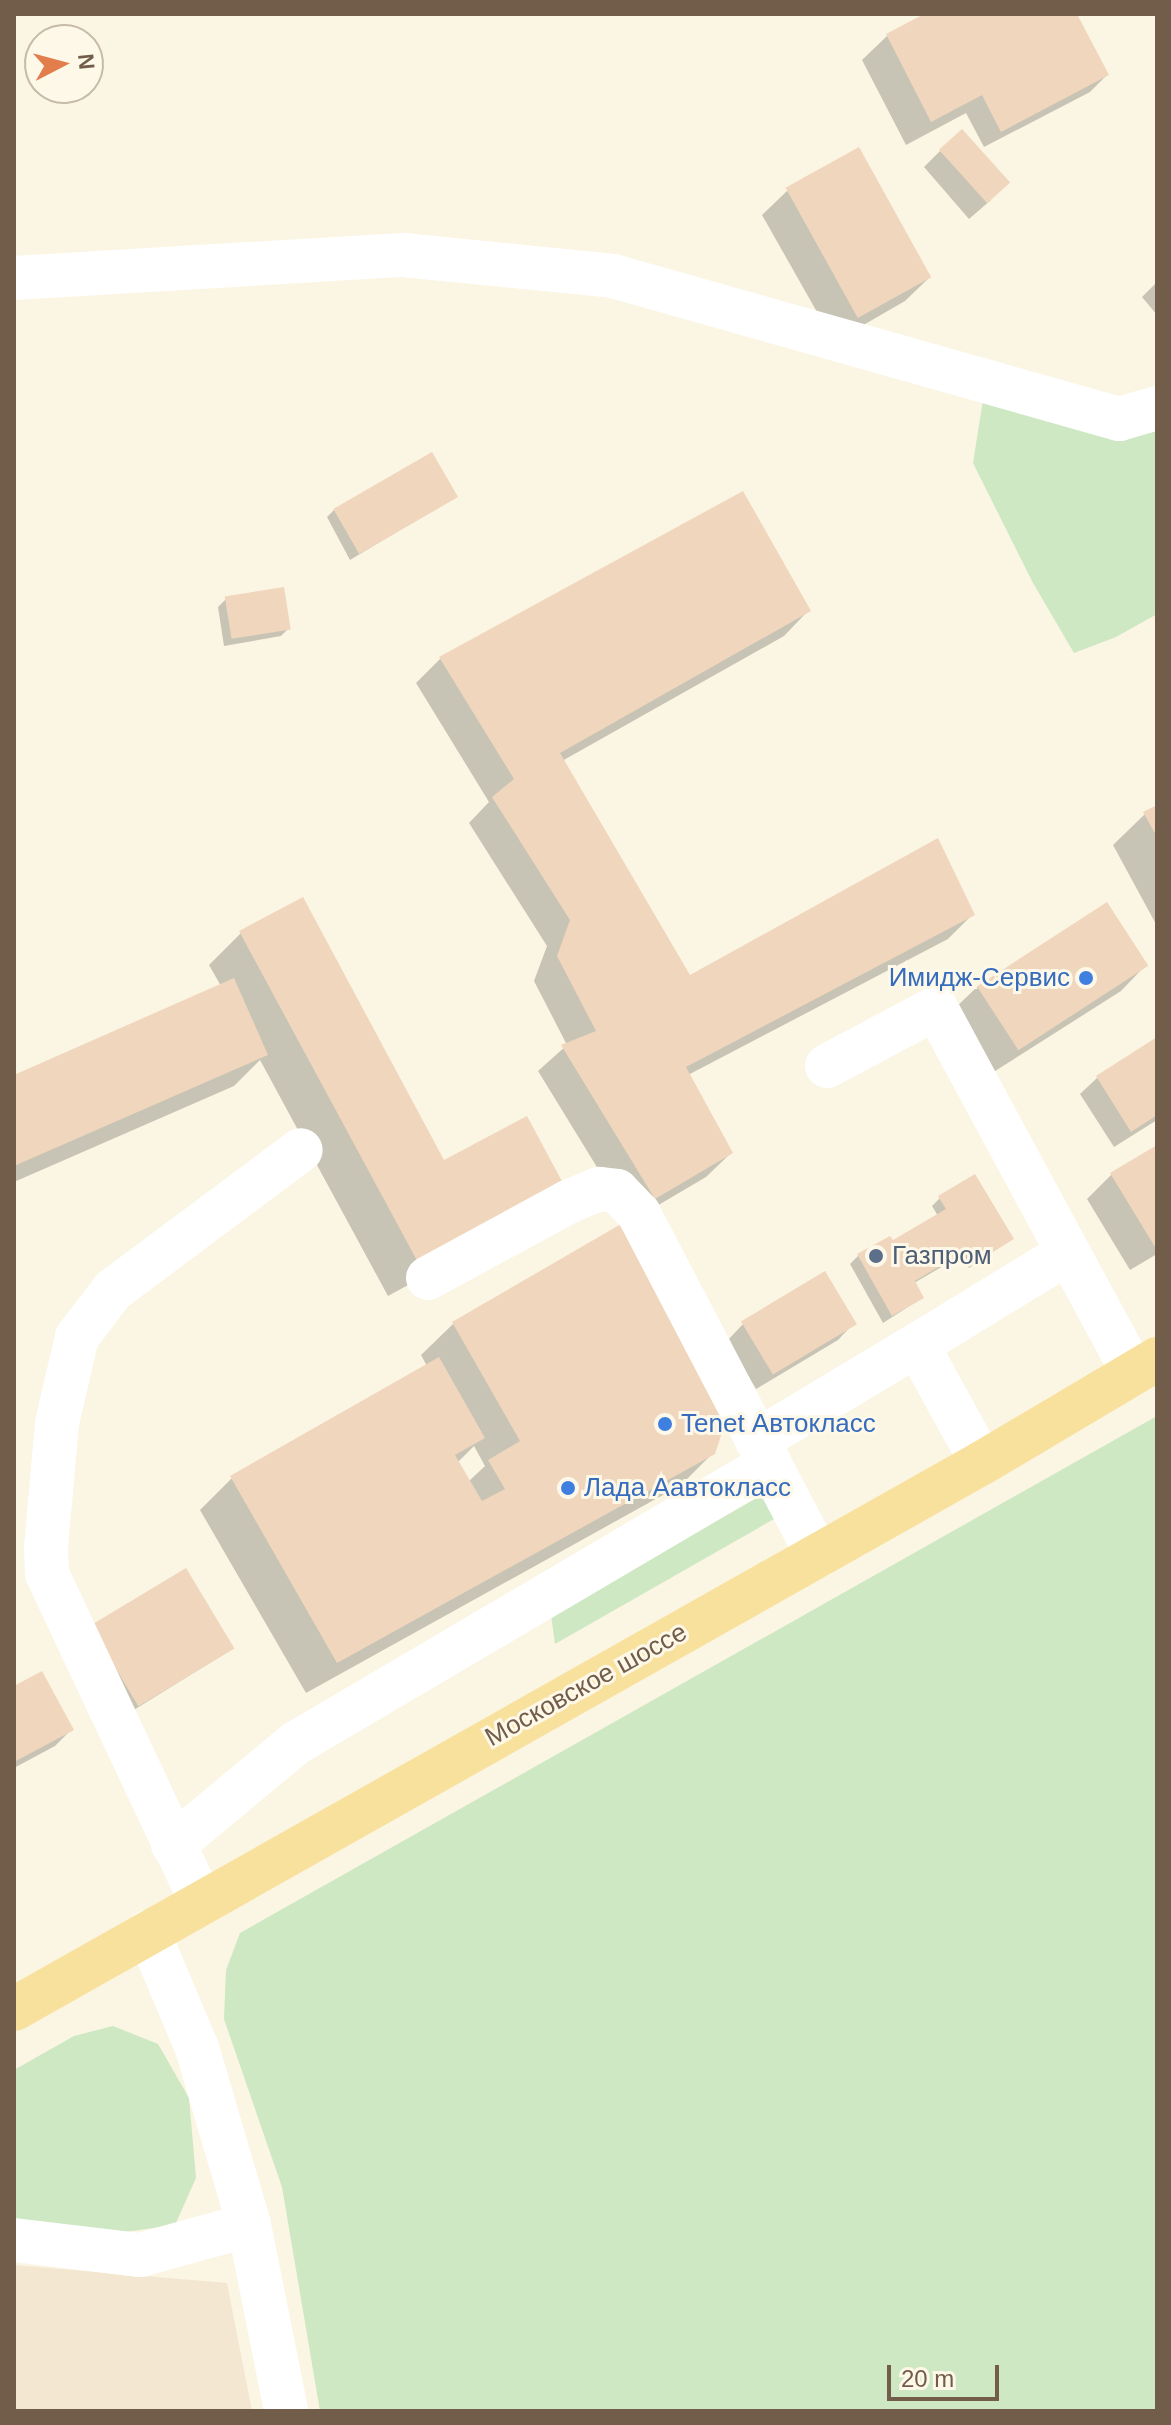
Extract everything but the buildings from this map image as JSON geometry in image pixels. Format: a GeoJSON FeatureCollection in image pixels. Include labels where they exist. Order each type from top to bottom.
{"type":"FeatureCollection","features":[{"type":"Feature","properties":{"kind":"main road","name":"Московское шоссе"},"geometry":{"type":"LineString","coordinates":[[14,2009],[982,1463],[1145,1366]]}},
{"type":"Feature","properties":{"kind":"street"},"geometry":{"type":"LineString","coordinates":[[14,278],[403,255],[613,276],[1119,419],[1157,408]]}},
{"type":"Feature","properties":{"kind":"street"},"geometry":{"type":"LineString","coordinates":[[827,1066],[936,1008],[1068,1253],[1145,1366]]}},
{"type":"Feature","properties":{"kind":"street"},"geometry":{"type":"LineString","coordinates":[[201,1901],[47,1574],[46,1547],[57,1423],[77,1337],[113,1290],[301,1150]]}},
{"type":"Feature","properties":{"kind":"street"},"geometry":{"type":"LineString","coordinates":[[428,1278],[568,1202],[599,1189],[617,1191],[639,1214],[818,1556]]}},
{"type":"Feature","properties":{"kind":"street"},"geometry":{"type":"LineString","coordinates":[[173,1845],[296,1743],[764,1453],[917,1345],[1068,1253]]}},
{"type":"Feature","properties":{"kind":"street"},"geometry":{"type":"LineString","coordinates":[[917,1345],[982,1463]]}},
{"type":"Feature","properties":{"kind":"street"},"geometry":{"type":"LineString","coordinates":[[148,1932],[197,2048],[249,2225],[286,2411]]}},
{"type":"Feature","properties":{"kind":"street"},"geometry":{"type":"LineString","coordinates":[[14,2240],[140,2255],[249,2225]]}},
{"type":"Feature","properties":{"kind":"shaded area"},"geometry":{"type":"Polygon","coordinates":[[[14,2265],[227,2283],[252,2411],[14,2411],[14,2265]]]}},
{"type":"Feature","properties":{"kind":"green space"},"geometry":{"type":"Polygon","coordinates":[[[983,400],[1157,428],[1157,614],[1116,637],[1074,653],[1033,583],[973,463],[983,400]]]}},
{"type":"Feature","properties":{"kind":"green space"},"geometry":{"type":"Polygon","coordinates":[[[1157,1416],[1157,2411],[320,2411],[282,2187],[224,2019],[226,1970],[240,1933],[1157,1416]]]}},
{"type":"Feature","properties":{"kind":"green space"},"geometry":{"type":"Polygon","coordinates":[[[768,1497],[774,1519],[555,1644],[551,1615],[755,1499],[768,1497]]]}},
{"type":"Feature","properties":{"kind":"green space"},"geometry":{"type":"Polygon","coordinates":[[[113,2026],[158,2044],[189,2098],[196,2178],[175,2225],[103,2235],[14,2220],[14,2070],[74,2036],[113,2026]]]}},
{"type":"Feature","properties":{"kind":"place","name":"Имидж-Сервис"},"geometry":{"type":"Point","coordinates":[1086,978]}},
{"type":"Feature","properties":{"kind":"place","name":"Газпром"},"geometry":{"type":"Point","coordinates":[876,1256]}},
{"type":"Feature","properties":{"kind":"place","name":"Tenet Автокласс"},"geometry":{"type":"Point","coordinates":[665,1424]}},
{"type":"Feature","properties":{"kind":"place","name":"Лада Аавтокласс"},"geometry":{"type":"Point","coordinates":[568,1488]}}]}
